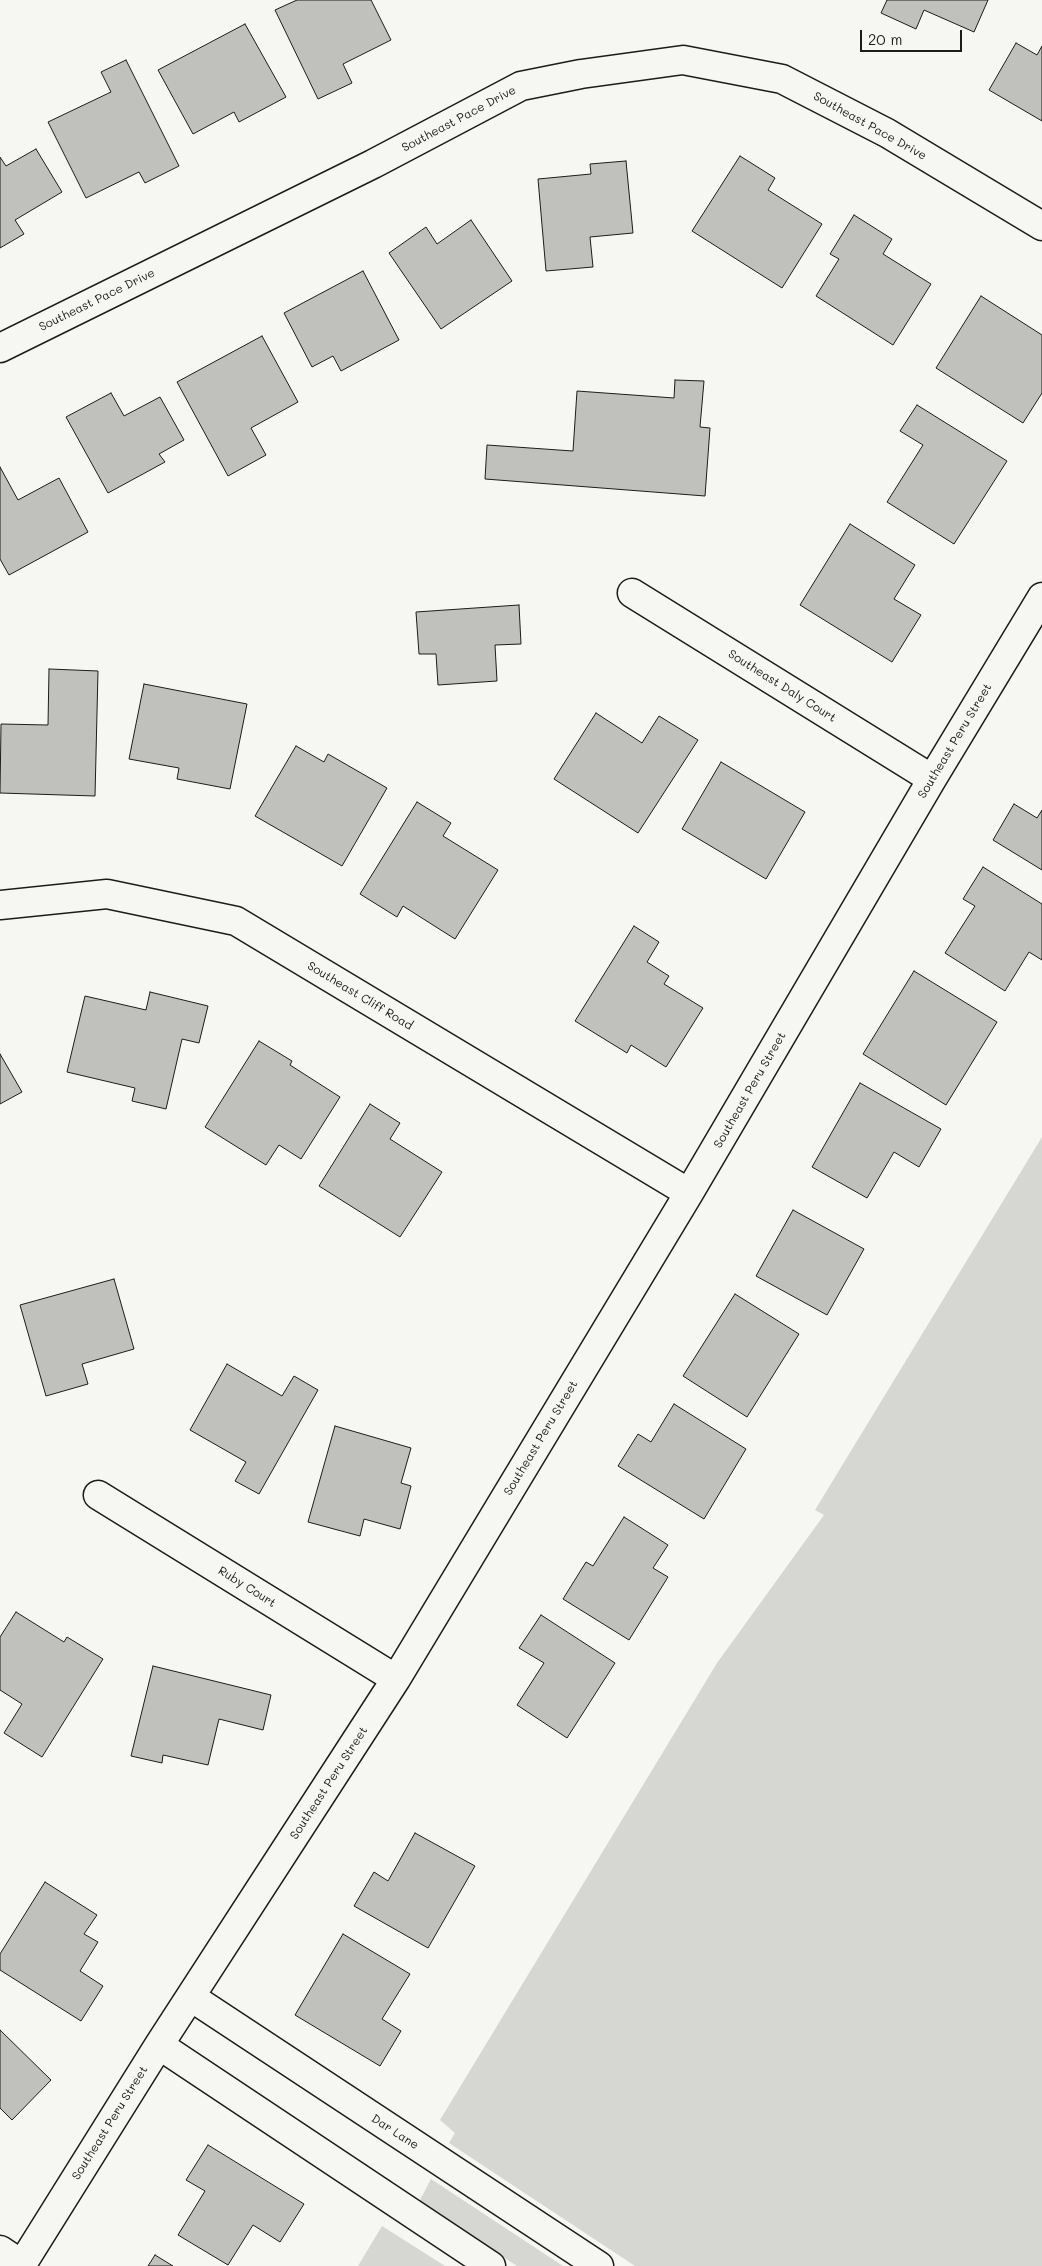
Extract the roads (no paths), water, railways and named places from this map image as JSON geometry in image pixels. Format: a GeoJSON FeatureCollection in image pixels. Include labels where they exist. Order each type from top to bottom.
{"type":"FeatureCollection","features":[{"type":"Feature","properties":{"kind":"street","name":"Southeast Pace Drive"},"geometry":{"type":"LineString","coordinates":[[0,348],[373,164],[521,86],[581,74],[683,60],[782,79],[887,133],[1042,226]]}},
{"type":"Feature","properties":{"kind":"street","name":"Southeast Daly Court"},"geometry":{"type":"LineString","coordinates":[[632,593],[932,779]]}},
{"type":"Feature","properties":{"kind":"street","name":"Southeast Peru Street"},"geometry":{"type":"LineString","coordinates":[[14,2260],[160,2045],[396,1679],[689,1193],[932,779],[1042,597]]}},
{"type":"Feature","properties":{"kind":"street","name":"Southeast Cliff Road"},"geometry":{"type":"LineString","coordinates":[[0,905],[107,894],[236,921],[689,1193]]}},
{"type":"Feature","properties":{"kind":"street","name":"Ruby Court"},"geometry":{"type":"LineString","coordinates":[[98,1495],[396,1679]]}},
{"type":"Feature","properties":{"kind":"street","name":"Dar Lane"},"geometry":{"type":"LineString","coordinates":[[191,1997],[599,2266]]}},
{"type":"Feature","properties":{"kind":"street"},"geometry":{"type":"LineString","coordinates":[[160,2045],[491,2266]]}}]}
